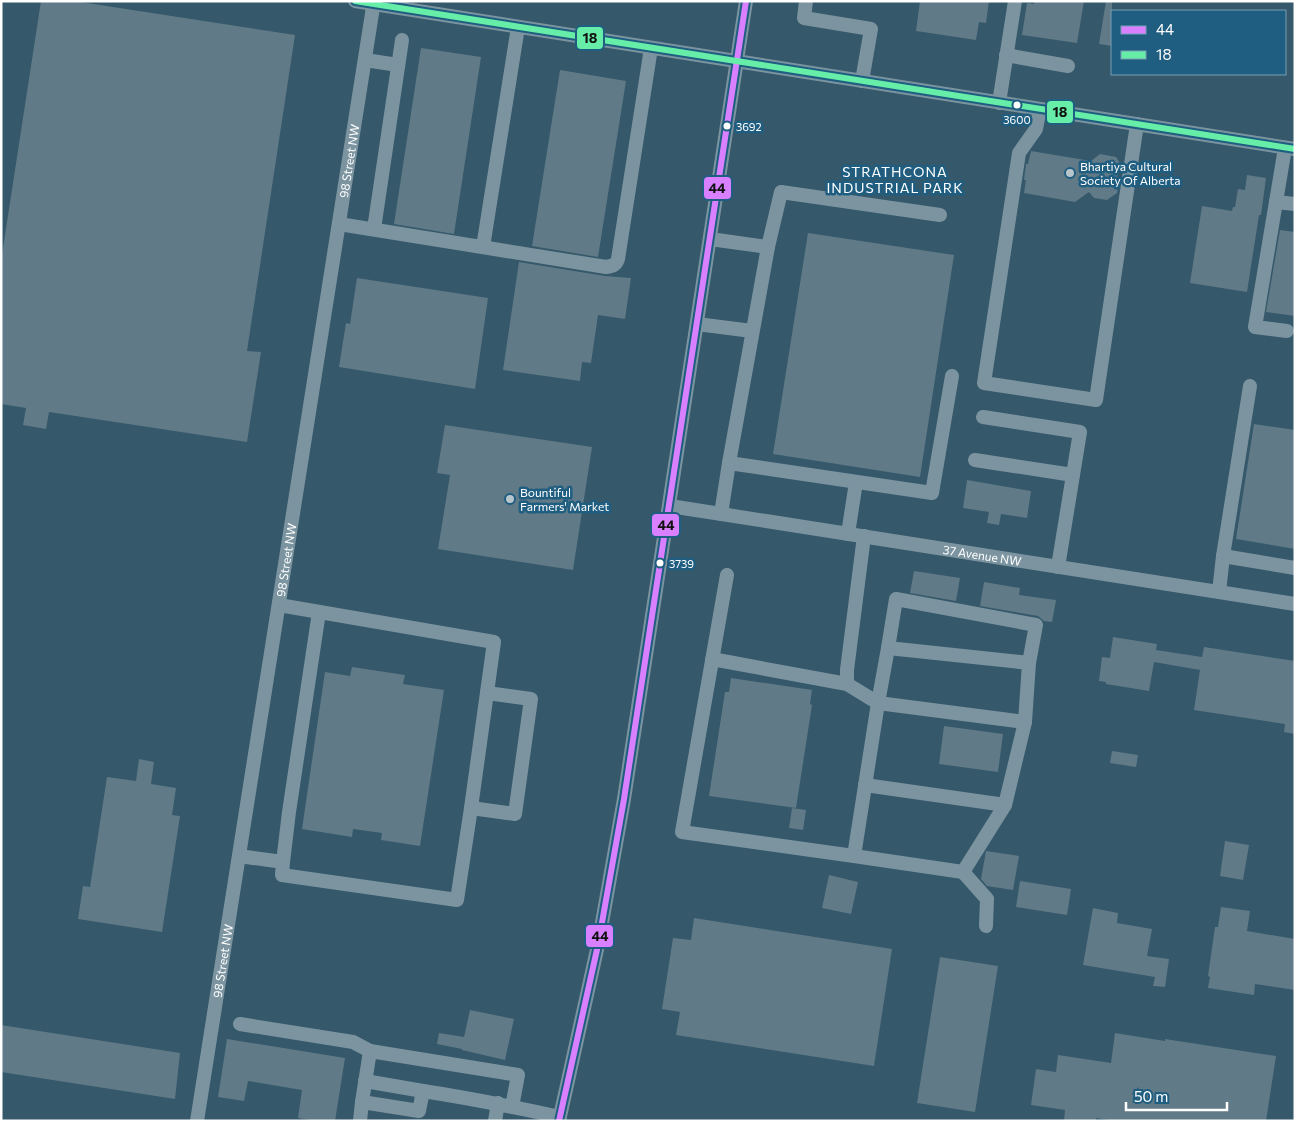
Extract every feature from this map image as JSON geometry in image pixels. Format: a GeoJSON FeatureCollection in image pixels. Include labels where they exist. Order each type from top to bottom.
{"type":"FeatureCollection","features":[{"type":"Feature","properties":{"kind":"street"},"geometry":{"type":"LineString","coordinates":[[355,1],[1290,148],[1276,202],[1255,327],[1287,332]]}},
{"type":"Feature","properties":{"kind":"street"},"geometry":{"type":"LineString","coordinates":[[366,1081],[498,1103],[559,1119],[598,945],[622,809],[698,324],[746,1]]}},
{"type":"Feature","properties":{"kind":"street"},"geometry":{"type":"LineString","coordinates":[[806,1],[804,18],[871,29],[862,81]]}},
{"type":"Feature","properties":{"kind":"street"},"geometry":{"type":"LineString","coordinates":[[999,102],[1015,1]]}},
{"type":"Feature","properties":{"kind":"street","name":"98 Street NW"},"geometry":{"type":"LineString","coordinates":[[197,1121],[374,3]]}},
{"type":"Feature","properties":{"kind":"street"},"geometry":{"type":"LineString","coordinates":[[483,247],[518,27]]}},
{"type":"Feature","properties":{"kind":"street"},"geometry":{"type":"LineString","coordinates":[[374,229],[402,40]]}},
{"type":"Feature","properties":{"kind":"street"},"geometry":{"type":"LineString","coordinates":[[339,224],[606,267],[616,264],[651,48]]}},
{"type":"Feature","properties":{"kind":"street"},"geometry":{"type":"LineString","coordinates":[[1006,55],[1068,66]]}},
{"type":"Feature","properties":{"kind":"street"},"geometry":{"type":"LineString","coordinates":[[365,60],[398,65]]}},
{"type":"Feature","properties":{"kind":"street"},"geometry":{"type":"LineString","coordinates":[[1040,109],[1036,129],[1019,153],[984,383],[1096,400],[1136,124]]}},
{"type":"Feature","properties":{"kind":"street"},"geometry":{"type":"LineString","coordinates":[[721,514],[752,331],[780,192],[940,215]]}},
{"type":"Feature","properties":{"kind":"street"},"geometry":{"type":"LineString","coordinates":[[1276,202],[1295,204]]}},
{"type":"Feature","properties":{"kind":"street"},"geometry":{"type":"LineString","coordinates":[[710,239],[768,247]]}},
{"type":"Feature","properties":{"kind":"street"},"geometry":{"type":"LineString","coordinates":[[698,324],[752,331]]}},
{"type":"Feature","properties":{"kind":"street"},"geometry":{"type":"LineString","coordinates":[[729,463],[932,493],[952,376]]}},
{"type":"Feature","properties":{"kind":"street"},"geometry":{"type":"LineString","coordinates":[[1220,592],[1223,556],[1250,386]]}},
{"type":"Feature","properties":{"kind":"street"},"geometry":{"type":"LineString","coordinates":[[982,417],[1080,432],[1058,567]]}},
{"type":"Feature","properties":{"kind":"street"},"geometry":{"type":"LineString","coordinates":[[975,460],[1073,475]]}},
{"type":"Feature","properties":{"kind":"street"},"geometry":{"type":"LineString","coordinates":[[848,534],[856,482]]}},
{"type":"Feature","properties":{"kind":"street","name":"37 Avenue NW"},"geometry":{"type":"LineString","coordinates":[[670,506],[1295,604]]}},
{"type":"Feature","properties":{"kind":"street"},"geometry":{"type":"LineString","coordinates":[[847,684],[847,670],[864,536]]}},
{"type":"Feature","properties":{"kind":"street"},"geometry":{"type":"LineString","coordinates":[[1223,556],[1295,568]]}},
{"type":"Feature","properties":{"kind":"street"},"geometry":{"type":"LineString","coordinates":[[727,575],[682,832],[964,872],[987,899],[986,926]]}},
{"type":"Feature","properties":{"kind":"street"},"geometry":{"type":"LineString","coordinates":[[854,856],[896,599],[1036,625],[1029,663],[1025,722],[1005,805],[964,872]]}},
{"type":"Feature","properties":{"kind":"street"},"geometry":{"type":"LineString","coordinates":[[279,605],[494,642],[457,900],[282,875],[289,812],[319,612]]}},
{"type":"Feature","properties":{"kind":"street"},"geometry":{"type":"LineString","coordinates":[[888,648],[1029,663]]}},
{"type":"Feature","properties":{"kind":"street"},"geometry":{"type":"LineString","coordinates":[[712,659],[847,684],[878,702],[1025,722]]}},
{"type":"Feature","properties":{"kind":"street"},"geometry":{"type":"LineString","coordinates":[[471,808],[515,814],[531,699],[488,693]]}},
{"type":"Feature","properties":{"kind":"street"},"geometry":{"type":"LineString","coordinates":[[865,785],[1005,805]]}},
{"type":"Feature","properties":{"kind":"street"},"geometry":{"type":"LineString","coordinates":[[239,856],[283,862]]}},
{"type":"Feature","properties":{"kind":"street"},"geometry":{"type":"LineString","coordinates":[[240,1024],[354,1042],[370,1051],[518,1075],[512,1108]]}},
{"type":"Feature","properties":{"kind":"street"},"geometry":{"type":"LineString","coordinates":[[360,1121],[370,1051]]}},
{"type":"Feature","properties":{"kind":"street"},"geometry":{"type":"LineString","coordinates":[[362,1102],[419,1111],[422,1091]]}},
{"type":"Feature","properties":{"kind":"street"},"geometry":{"type":"LineString","coordinates":[[495,1121],[498,1103]]}},
{"type":"Feature","properties":{"kind":"building"},"geometry":{"type":"Polygon","coordinates":[[[41,1],[74,1],[295,35],[247,351],[261,352],[247,442],[49,412],[46,429],[23,425],[26,408],[1,404],[1,261],[41,1]]]}},
{"type":"Feature","properties":{"kind":"building"},"geometry":{"type":"Polygon","coordinates":[[[920,1],[989,1],[986,23],[979,22],[976,40],[916,31],[920,1]]]}},
{"type":"Feature","properties":{"kind":"building"},"geometry":{"type":"Polygon","coordinates":[[[1034,1],[1084,1],[1077,43],[1022,35],[1027,3],[1034,4],[1034,1]]]}},
{"type":"Feature","properties":{"kind":"building"},"geometry":{"type":"Polygon","coordinates":[[[1106,1],[1112,2],[1111,46],[1099,44],[1106,1]]]}},
{"type":"Feature","properties":{"kind":"building"},"geometry":{"type":"Polygon","coordinates":[[[421,48],[481,57],[454,234],[394,224],[421,48]]]}},
{"type":"Feature","properties":{"kind":"building"},"geometry":{"type":"Polygon","coordinates":[[[560,70],[626,81],[598,257],[532,246],[560,70]]]}},
{"type":"Feature","properties":{"kind":"building","name":"Bhartiya Cultural Society Of Alberta"},"geometry":{"type":"Polygon","coordinates":[[[1031,151],[1091,161],[1100,154],[1116,157],[1120,163],[1117,193],[1107,200],[1094,198],[1089,192],[1075,202],[1024,193],[1026,164],[1028,164],[1031,151]]]}},
{"type":"Feature","properties":{"kind":"building"},"geometry":{"type":"Polygon","coordinates":[[[1247,175],[1266,178],[1247,292],[1190,283],[1202,206],[1232,211],[1233,207],[1235,207],[1238,189],[1245,190],[1247,175]]]}},
{"type":"Feature","properties":{"kind":"building"},"geometry":{"type":"Polygon","coordinates":[[[1280,230],[1295,232],[1295,316],[1266,312],[1280,230]]]}},
{"type":"Feature","properties":{"kind":"building"},"geometry":{"type":"Polygon","coordinates":[[[808,233],[954,255],[920,477],[773,454],[808,233]]]}},
{"type":"Feature","properties":{"kind":"building"},"geometry":{"type":"Polygon","coordinates":[[[519,262],[605,276],[631,278],[625,319],[598,315],[591,363],[582,362],[580,381],[503,370],[519,262]]]}},
{"type":"Feature","properties":{"kind":"building"},"geometry":{"type":"Polygon","coordinates":[[[357,278],[488,298],[475,389],[339,367],[346,323],[350,324],[357,278]]]}},
{"type":"Feature","properties":{"kind":"building"},"geometry":{"type":"Polygon","coordinates":[[[1254,424],[1295,430],[1295,549],[1236,539],[1254,424]]]}},
{"type":"Feature","properties":{"kind":"building"},"geometry":{"type":"Polygon","coordinates":[[[445,425],[592,447],[573,570],[438,549],[450,475],[437,473],[445,425]]]}},
{"type":"Feature","properties":{"kind":"building"},"geometry":{"type":"Polygon","coordinates":[[[967,480],[1031,491],[1027,518],[1001,514],[999,525],[987,523],[989,512],[963,508],[967,480]]]}},
{"type":"Feature","properties":{"kind":"building"},"geometry":{"type":"Polygon","coordinates":[[[914,571],[960,578],[956,601],[910,593],[914,571]]]}},
{"type":"Feature","properties":{"kind":"building"},"geometry":{"type":"Polygon","coordinates":[[[984,582],[1020,588],[1019,595],[1056,600],[1052,622],[1044,621],[1038,616],[980,606],[984,582]]]}},
{"type":"Feature","properties":{"kind":"building"},"geometry":{"type":"Polygon","coordinates":[[[1113,637],[1157,644],[1156,650],[1202,657],[1204,647],[1295,661],[1295,734],[1284,732],[1285,724],[1194,710],[1200,670],[1154,662],[1149,691],[1106,684],[1106,682],[1099,681],[1102,657],[1110,658],[1113,637]]]}},
{"type":"Feature","properties":{"kind":"building"},"geometry":{"type":"Polygon","coordinates":[[[352,667],[405,675],[403,684],[444,690],[420,846],[381,840],[382,833],[353,829],[352,837],[302,829],[325,672],[350,676],[352,667]]]}},
{"type":"Feature","properties":{"kind":"building"},"geometry":{"type":"Polygon","coordinates":[[[731,678],[812,690],[810,704],[812,705],[796,808],[709,796],[725,692],[729,692],[731,678]]]}},
{"type":"Feature","properties":{"kind":"building"},"geometry":{"type":"Polygon","coordinates":[[[944,726],[1003,734],[998,772],[939,764],[944,726]]]}},
{"type":"Feature","properties":{"kind":"building"},"geometry":{"type":"Polygon","coordinates":[[[1112,751],[1138,755],[1136,767],[1110,763],[1112,751]]]}},
{"type":"Feature","properties":{"kind":"building"},"geometry":{"type":"Polygon","coordinates":[[[139,759],[154,762],[151,784],[176,788],[172,815],[180,816],[162,932],[78,919],[83,886],[90,887],[107,777],[136,781],[139,759]]]}},
{"type":"Feature","properties":{"kind":"building"},"geometry":{"type":"Polygon","coordinates":[[[792,808],[806,810],[803,830],[789,828],[792,808]]]}},
{"type":"Feature","properties":{"kind":"building"},"geometry":{"type":"Polygon","coordinates":[[[1225,841],[1249,845],[1243,880],[1220,876],[1225,841]]]}},
{"type":"Feature","properties":{"kind":"building"},"geometry":{"type":"Polygon","coordinates":[[[986,851],[1019,856],[1013,890],[987,886],[981,879],[986,851]]]}},
{"type":"Feature","properties":{"kind":"building"},"geometry":{"type":"Polygon","coordinates":[[[829,875],[858,882],[851,914],[822,908],[829,875]]]}},
{"type":"Feature","properties":{"kind":"building"},"geometry":{"type":"Polygon","coordinates":[[[1020,881],[1071,889],[1067,915],[1016,907],[1020,881]]]}},
{"type":"Feature","properties":{"kind":"building"},"geometry":{"type":"Polygon","coordinates":[[[1221,907],[1250,911],[1247,931],[1295,939],[1295,990],[1255,984],[1254,995],[1208,988],[1215,927],[1218,927],[1221,907]]]}},
{"type":"Feature","properties":{"kind":"building"},"geometry":{"type":"Polygon","coordinates":[[[1093,908],[1118,913],[1117,923],[1152,929],[1147,956],[1169,959],[1165,987],[1153,986],[1155,977],[1083,965],[1093,908]]]}},
{"type":"Feature","properties":{"kind":"building"},"geometry":{"type":"Polygon","coordinates":[[[694,918],[892,949],[874,1066],[676,1035],[680,1012],[662,1009],[673,938],[691,940],[694,918]]]}},
{"type":"Feature","properties":{"kind":"building"},"geometry":{"type":"Polygon","coordinates":[[[940,957],[998,966],[975,1112],[917,1103],[940,957]]]}},
{"type":"Feature","properties":{"kind":"building"},"geometry":{"type":"Polygon","coordinates":[[[470,1010],[514,1019],[505,1060],[437,1044],[439,1033],[464,1037],[470,1010]]]}},
{"type":"Feature","properties":{"kind":"building"},"geometry":{"type":"Polygon","coordinates":[[[1,1025],[180,1053],[175,1099],[1,1072],[1,1025]]]}},
{"type":"Feature","properties":{"kind":"building"},"geometry":{"type":"Polygon","coordinates":[[[1115,1033],[1276,1056],[1266,1121],[1113,1121],[1096,1118],[1096,1121],[1064,1121],[1065,1110],[1031,1105],[1036,1069],[1056,1072],[1058,1055],[1111,1063],[1115,1033]]]}},
{"type":"Feature","properties":{"kind":"building"},"geometry":{"type":"Polygon","coordinates":[[[227,1039],[345,1058],[335,1121],[316,1121],[298,1118],[302,1090],[248,1081],[244,1101],[218,1097],[227,1039]]]}},
{"type":"Feature","properties":{"kind":"transit line","name":"18"},"geometry":{"type":"LineString","coordinates":[[355,1],[1295,149]]}},
{"type":"Feature","properties":{"kind":"transit line","name":"44"},"geometry":{"type":"LineString","coordinates":[[559,1121],[598,945],[624,799],[746,1]]}},
{"type":"Feature","properties":{"kind":"place","name":"3600"},"geometry":{"type":"Point","coordinates":[1017,105]}},
{"type":"Feature","properties":{"kind":"place","name":"3692"},"geometry":{"type":"Point","coordinates":[727,126]}},
{"type":"Feature","properties":{"kind":"place","name":"Bhartiya Cultural Society Of Alberta"},"geometry":{"type":"Point","coordinates":[1070,173]}},
{"type":"Feature","properties":{"kind":"place","name":"Bountiful Farmers' Market"},"geometry":{"type":"Point","coordinates":[510,499]}},
{"type":"Feature","properties":{"kind":"place","name":"3739"},"geometry":{"type":"Point","coordinates":[660,563]}},
{"type":"Feature","properties":{"kind":"district","name":"STRATHCONA INDUSTRIAL PARK"},"geometry":{"type":"Point","coordinates":[895,180]}}]}
